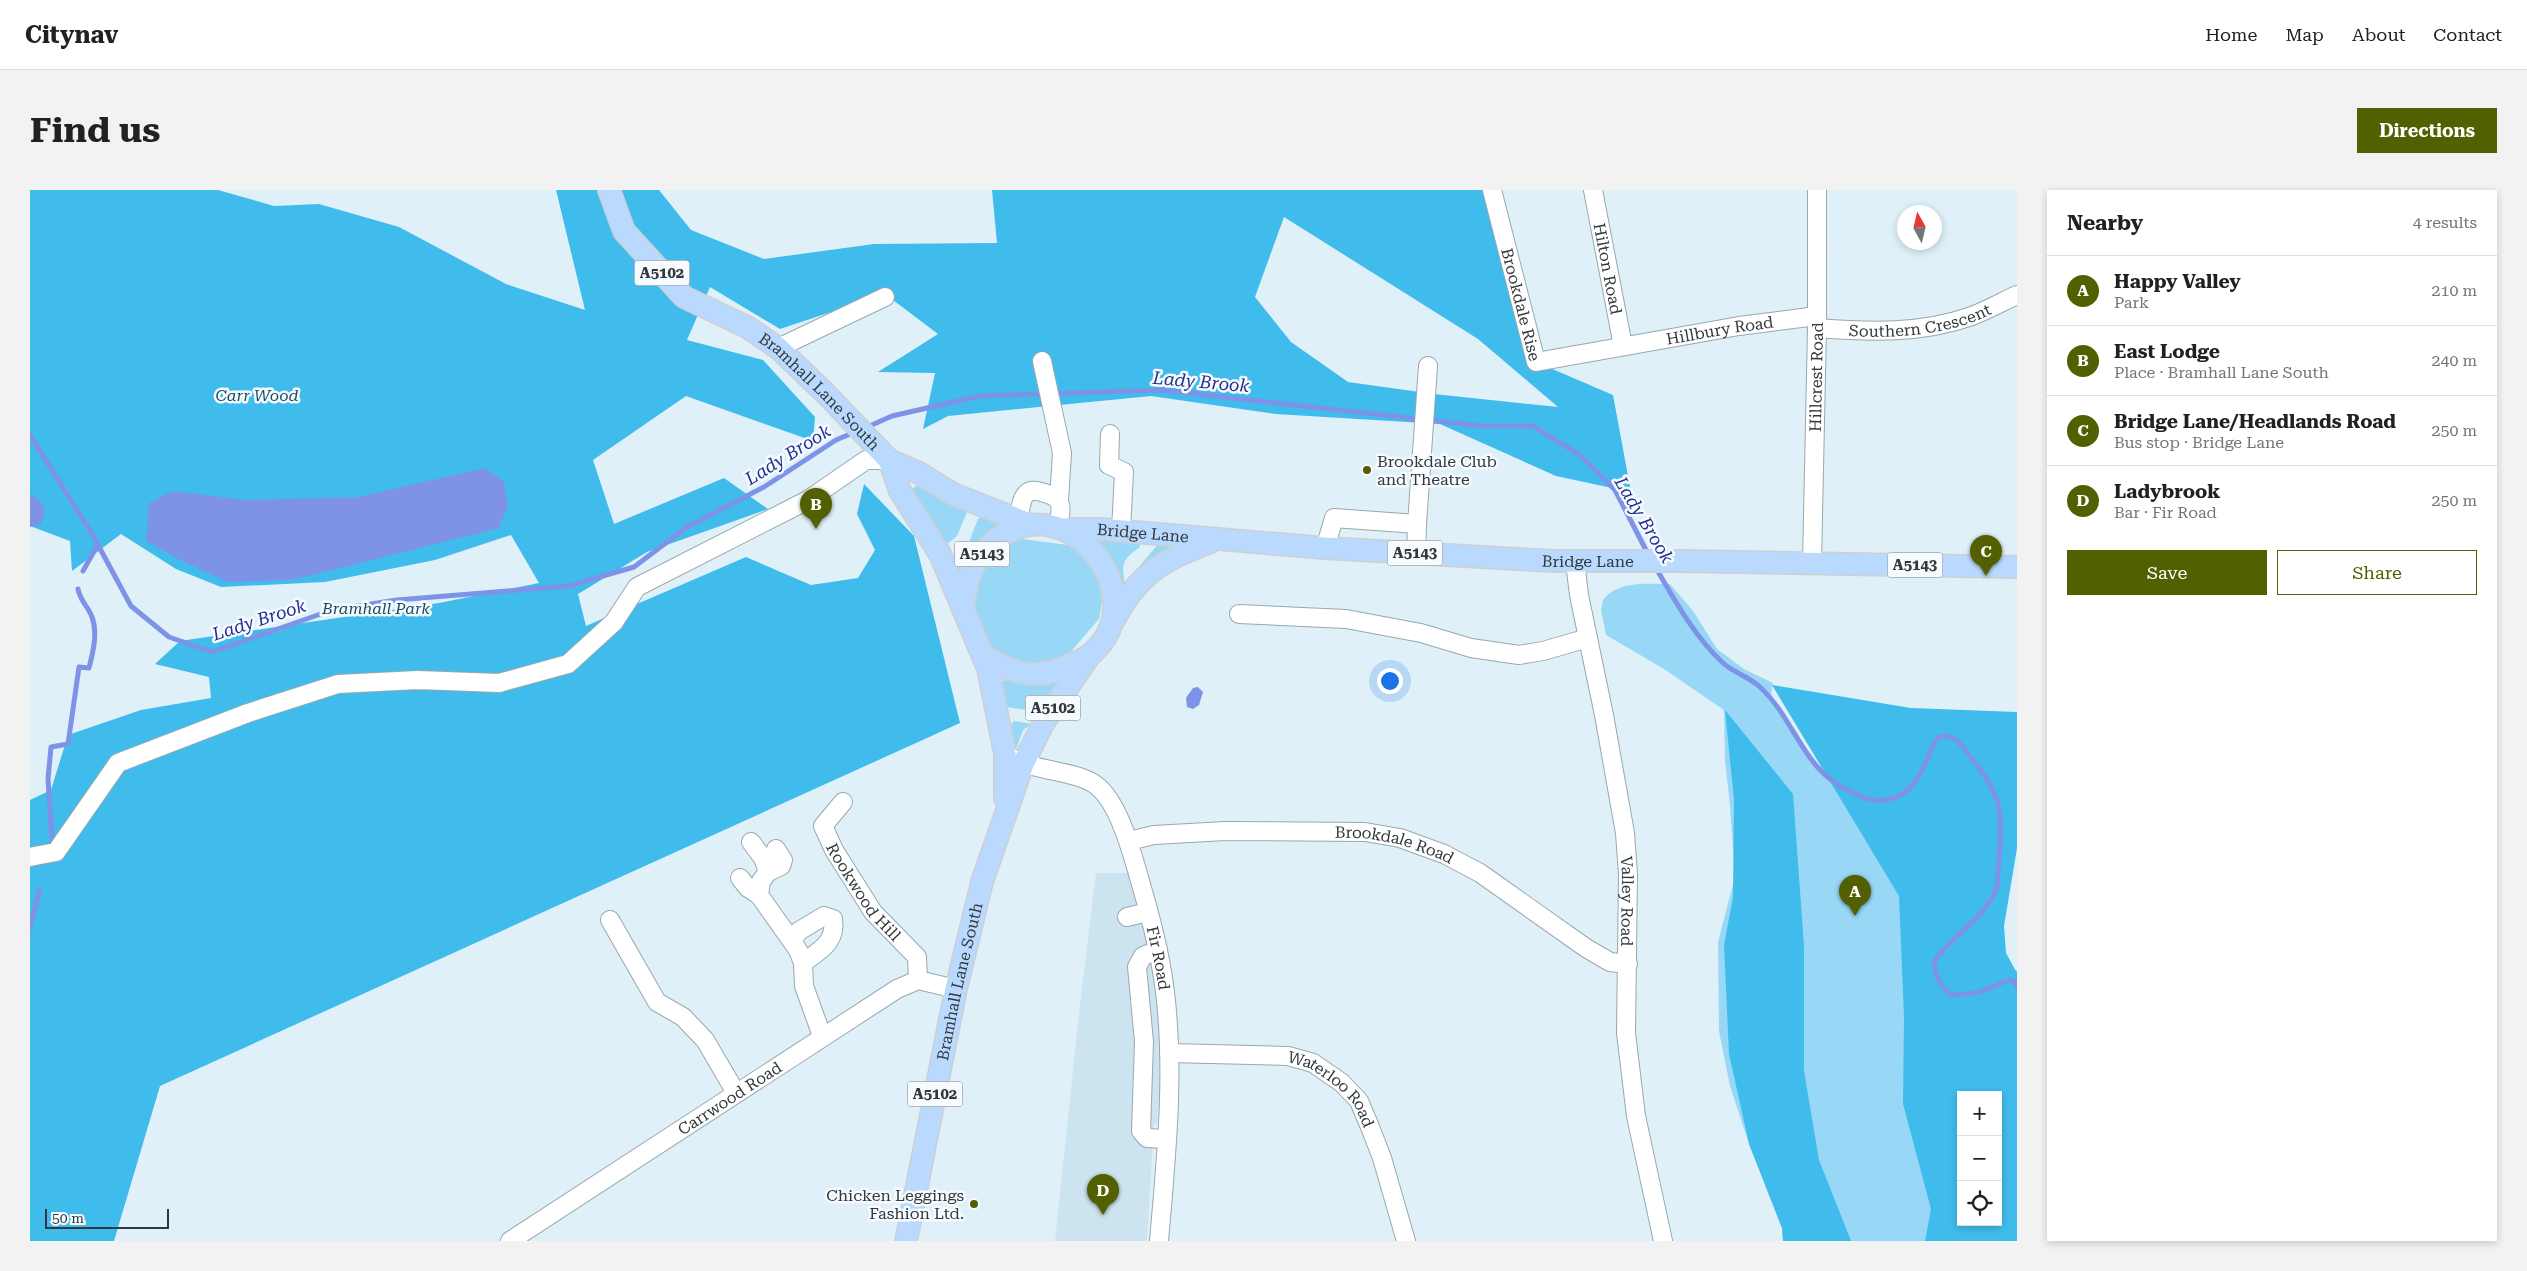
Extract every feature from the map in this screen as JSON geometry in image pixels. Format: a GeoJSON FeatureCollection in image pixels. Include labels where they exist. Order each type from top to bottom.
{"type":"FeatureCollection","features":[{"type":"Feature","properties":{"kind":"main road","name":"Bramhall Lane South"},"geometry":{"type":"LineString","coordinates":[[609,190],[624,231],[684,297],[747,327],[778,348],[883,455],[900,490],[940,554],[963,606]]}},
{"type":"Feature","properties":{"kind":"main road","name":"Bramhall Lane South"},"geometry":{"type":"LineString","coordinates":[[883,455],[919,473],[954,495],[1023,522]]}},
{"type":"Feature","properties":{"kind":"main road","name":"A5143"},"geometry":{"type":"LineString","coordinates":[[963,606],[969,576],[980,555],[1006,533],[1023,522],[1062,529],[1091,548],[1106,566],[1113,592],[1113,608],[1108,631],[1090,655],[1053,672],[1029,674],[997,665],[983,654]]}},
{"type":"Feature","properties":{"kind":"main road","name":"Bridge Lane"},"geometry":{"type":"LineString","coordinates":[[1062,529],[1121,531],[1416,554],[1575,562],[1812,562],[2017,567]]}},
{"type":"Feature","properties":{"kind":"main road","name":"Bridge Lane"},"geometry":{"type":"LineString","coordinates":[[1108,631],[1126,598],[1163,562],[1219,540]]}},
{"type":"Feature","properties":{"kind":"main road"},"geometry":{"type":"LineString","coordinates":[[963,606],[983,654]]}},
{"type":"Feature","properties":{"kind":"main road","name":"Bramhall Lane South"},"geometry":{"type":"LineString","coordinates":[[906,1241],[956,988],[982,882],[1006,812],[1014,759],[997,707],[983,654]]}},
{"type":"Feature","properties":{"kind":"main road","name":"Bramhall Lane South"},"geometry":{"type":"LineString","coordinates":[[1014,759],[1044,722],[1090,655]]}},
{"type":"Feature","properties":{"kind":"street","name":"Brookdale Rise"},"geometry":{"type":"LineString","coordinates":[[1492,190],[1536,362],[1623,346]]}},
{"type":"Feature","properties":{"kind":"street","name":"Hilton Road"},"geometry":{"type":"LineString","coordinates":[[1593,190],[1623,346]]}},
{"type":"Feature","properties":{"kind":"street","name":"Hillcrest Road"},"geometry":{"type":"LineString","coordinates":[[1812,562],[1817,322],[1817,190]]}},
{"type":"Feature","properties":{"kind":"street","name":"Southern Crescent"},"geometry":{"type":"LineString","coordinates":[[1817,322],[1876,332],[1923,329],[1972,316],[2017,295]]}},
{"type":"Feature","properties":{"kind":"street"},"geometry":{"type":"LineString","coordinates":[[778,348],[884,296]]}},
{"type":"Feature","properties":{"kind":"street","name":"Hillbury Road"},"geometry":{"type":"LineString","coordinates":[[1623,346],[1739,326],[1817,322]]}},
{"type":"Feature","properties":{"kind":"street"},"geometry":{"type":"LineString","coordinates":[[1042,361],[1062,452],[1059,500],[1062,529]]}},
{"type":"Feature","properties":{"kind":"street"},"geometry":{"type":"LineString","coordinates":[[1416,554],[1422,426],[1428,366]]}},
{"type":"Feature","properties":{"kind":"street"},"geometry":{"type":"LineString","coordinates":[[1110,434],[1109,465],[1124,472],[1121,531]]}},
{"type":"Feature","properties":{"kind":"street"},"geometry":{"type":"LineString","coordinates":[[30,857],[56,852],[118,763],[248,713],[338,684],[418,680],[499,683],[568,664],[614,622],[637,587],[808,500],[866,460],[883,455]]}},
{"type":"Feature","properties":{"kind":"street"},"geometry":{"type":"LineString","coordinates":[[1023,522],[1023,498],[1027,492],[1033,490],[1054,495],[1059,500]]}},
{"type":"Feature","properties":{"kind":"street"},"geometry":{"type":"LineString","coordinates":[[1325,548],[1334,518],[1417,524]]}},
{"type":"Feature","properties":{"kind":"street","name":"Valley Road"},"geometry":{"type":"LineString","coordinates":[[1575,562],[1578,595],[1604,715],[1625,834],[1628,875],[1626,1033],[1631,1082],[1646,1167],[1663,1241]]}},
{"type":"Feature","properties":{"kind":"street"},"geometry":{"type":"LineString","coordinates":[[1239,614],[1346,619],[1421,632],[1471,648],[1519,655],[1543,651],[1588,638]]}},
{"type":"Feature","properties":{"kind":"street","name":"Fir Road"},"geometry":{"type":"LineString","coordinates":[[1014,759],[1096,785],[1106,796],[1129,842],[1158,950],[1165,992],[1169,1053],[1160,1241]]}},
{"type":"Feature","properties":{"kind":"street","name":"Rookwood Hill"},"geometry":{"type":"LineString","coordinates":[[843,802],[823,826],[834,850],[873,912],[917,956],[918,980]]}},
{"type":"Feature","properties":{"kind":"street","name":"Brookdale Road"},"geometry":{"type":"LineString","coordinates":[[1129,842],[1154,835],[1225,831],[1365,832],[1400,838],[1444,854],[1480,873],[1586,948],[1610,962],[1628,964]]}},
{"type":"Feature","properties":{"kind":"street"},"geometry":{"type":"LineString","coordinates":[[751,842],[763,858],[768,872]]}},
{"type":"Feature","properties":{"kind":"street"},"geometry":{"type":"LineString","coordinates":[[759,895],[761,881],[768,872],[781,866],[783,860],[776,849]]}},
{"type":"Feature","properties":{"kind":"street"},"geometry":{"type":"LineString","coordinates":[[740,878],[748,888],[759,895],[792,941],[803,963],[804,986],[822,1036]]}},
{"type":"Feature","properties":{"kind":"street"},"geometry":{"type":"LineString","coordinates":[[1127,917],[1148,912]]}},
{"type":"Feature","properties":{"kind":"street"},"geometry":{"type":"LineString","coordinates":[[792,941],[799,931],[824,916],[833,919],[834,928],[829,943],[803,963]]}},
{"type":"Feature","properties":{"kind":"street"},"geometry":{"type":"LineString","coordinates":[[610,920],[657,1002],[683,1017],[705,1040],[736,1093]]}},
{"type":"Feature","properties":{"kind":"street"},"geometry":{"type":"LineString","coordinates":[[1158,950],[1143,956],[1137,967],[1144,1042],[1141,1131],[1147,1138],[1166,1139]]}},
{"type":"Feature","properties":{"kind":"street"},"geometry":{"type":"LineString","coordinates":[[918,980],[956,988]]}},
{"type":"Feature","properties":{"kind":"street","name":"Carrwood Road"},"geometry":{"type":"LineString","coordinates":[[510,1241],[529,1236],[822,1036],[897,989],[918,980]]}},
{"type":"Feature","properties":{"kind":"street","name":"Waterloo Road"},"geometry":{"type":"LineString","coordinates":[[1169,1053],[1257,1053],[1288,1056],[1313,1063],[1342,1082],[1359,1101],[1370,1127],[1382,1158],[1406,1241]]}},
{"type":"Feature","properties":{"kind":"shaded area"},"geometry":{"type":"Polygon","coordinates":[[[484,468],[504,481],[508,505],[499,528],[292,580],[228,582],[182,561],[146,541],[149,503],[172,491],[244,500],[359,497],[484,468]]]}},
{"type":"Feature","properties":{"kind":"shaded area"},"geometry":{"type":"Polygon","coordinates":[[[919,483],[935,495],[967,512],[957,536],[947,544],[909,492],[919,483]]]}},
{"type":"Feature","properties":{"kind":"shaded area"},"geometry":{"type":"Polygon","coordinates":[[[30,495],[41,501],[45,513],[41,524],[30,527],[30,495]]]}},
{"type":"Feature","properties":{"kind":"shaded area"},"geometry":{"type":"Polygon","coordinates":[[[982,516],[1002,524],[1002,526],[976,543],[958,572],[951,561],[966,550],[978,519],[982,516]]]}},
{"type":"Feature","properties":{"kind":"shaded area"},"geometry":{"type":"Polygon","coordinates":[[[1022,539],[1068,545],[1083,554],[1100,583],[1102,603],[1099,619],[1067,656],[1031,669],[989,648],[975,616],[972,602],[973,579],[993,550],[1022,539]]]}},
{"type":"Feature","properties":{"kind":"shaded area"},"geometry":{"type":"Polygon","coordinates":[[[1099,540],[1140,542],[1140,547],[1125,562],[1123,571],[1125,583],[1122,586],[1097,542],[1099,540]]]}},
{"type":"Feature","properties":{"kind":"shaded area"},"geometry":{"type":"Polygon","coordinates":[[[1159,542],[1177,544],[1139,570],[1141,565],[1159,542]]]}},
{"type":"Feature","properties":{"kind":"shaded area"},"geometry":{"type":"Polygon","coordinates":[[[1634,584],[1670,584],[1693,611],[1717,649],[1744,669],[1773,683],[1771,695],[1817,764],[1976,926],[2013,970],[2017,970],[2017,1241],[1783,1241],[1782,1228],[1749,1144],[1730,1086],[1719,1031],[1718,942],[1735,877],[1725,760],[1724,710],[1664,669],[1606,635],[1601,610],[1603,600],[1617,589],[1634,584]]]}},
{"type":"Feature","properties":{"kind":"shaded area"},"geometry":{"type":"Polygon","coordinates":[[[1004,680],[1036,685],[1061,680],[1040,712],[1007,707],[1001,683],[1004,680]]]}},
{"type":"Feature","properties":{"kind":"shaded area"},"geometry":{"type":"Polygon","coordinates":[[[1198,687],[1203,692],[1199,705],[1193,709],[1187,707],[1186,698],[1193,688],[1198,687]]]}},
{"type":"Feature","properties":{"kind":"shaded area"},"geometry":{"type":"Polygon","coordinates":[[[1014,721],[1032,724],[1023,730],[1017,747],[1013,751],[1009,726],[1014,721]]]}},
{"type":"Feature","properties":{"kind":"shaded area"},"geometry":{"type":"Polygon","coordinates":[[[1096,873],[1129,873],[1140,905],[1154,973],[1159,1023],[1160,1084],[1157,1124],[1154,1125],[1147,1241],[1055,1241],[1096,873]]]}},
{"type":"Feature","properties":{"kind":"green space","name":"Carr Wood"},"geometry":{"type":"Polygon","coordinates":[[[30,190],[218,190],[274,206],[319,204],[399,227],[506,284],[585,310],[556,190],[659,190],[691,230],[764,259],[874,244],[997,243],[992,190],[1492,190],[1536,362],[1613,395],[1631,492],[1556,476],[1440,424],[1276,414],[1151,396],[948,416],[923,429],[935,373],[878,372],[938,334],[885,294],[780,329],[710,287],[687,340],[763,360],[815,417],[813,441],[686,396],[593,460],[614,524],[724,478],[768,509],[647,552],[578,594],[586,626],[746,557],[811,585],[858,578],[875,550],[857,514],[864,484],[914,536],[960,723],[160,1086],[114,1241],[30,1241],[30,800],[51,790],[68,735],[141,710],[211,698],[209,677],[155,664],[180,641],[439,603],[539,583],[511,535],[435,560],[325,582],[221,587],[176,569],[121,534],[72,571],[70,541],[30,526],[30,190]],[[1284,217],[1255,297],[1291,342],[1348,382],[1434,394],[1558,407],[1478,339],[1284,217]]]}},
{"type":"Feature","properties":{"kind":"green space"},"geometry":{"type":"Polygon","coordinates":[[[1772,685],[1911,708],[2017,712],[2017,848],[2004,926],[2006,953],[2017,973],[2017,1241],[1925,1241],[1931,1209],[1903,1104],[1904,1016],[1899,896],[1772,685]]]}},
{"type":"Feature","properties":{"kind":"green space"},"geometry":{"type":"Polygon","coordinates":[[[1725,710],[1793,794],[1804,946],[1804,1071],[1819,1160],[1851,1241],[1783,1241],[1782,1228],[1749,1144],[1729,1054],[1724,945],[1733,897],[1734,800],[1725,710]]]}},
{"type":"Feature","properties":{"kind":"waterway","name":"Lady Brook"},"geometry":{"type":"LineString","coordinates":[[865,428],[892,416],[980,396],[1161,390],[1482,426],[1533,426],[1581,456],[1615,490],[1649,556]]}},
{"type":"Feature","properties":{"kind":"waterway","name":"Lady Brook"},"geometry":{"type":"LineString","coordinates":[[30,435],[91,532],[131,606],[169,637],[212,652],[332,610],[397,600],[568,586],[634,567],[687,527],[764,487],[836,440],[855,432]]}},
{"type":"Feature","properties":{"kind":"waterway"},"geometry":{"type":"LineString","coordinates":[[83,571],[97,546]]}},
{"type":"Feature","properties":{"kind":"waterway","name":"Lady Brook"},"geometry":{"type":"LineString","coordinates":[[1656,568],[1703,642],[1723,663],[1761,688],[1784,716],[1812,760],[1823,773],[1837,784],[1871,800],[1893,798],[1902,794],[1916,781],[1938,738],[1944,736],[1951,737],[1963,747],[1990,785],[1999,808],[2000,837],[1997,887],[1983,911],[1938,956],[1935,961],[1935,971],[1941,984],[1951,995],[1977,993],[2009,980],[2015,982],[2017,987]]}},
{"type":"Feature","properties":{"kind":"waterway"},"geometry":{"type":"LineString","coordinates":[[52,838],[48,779],[51,747],[68,744],[79,667],[89,668],[94,642],[94,623],[80,597],[78,589]]}},
{"type":"Feature","properties":{"kind":"waterway"},"geometry":{"type":"LineString","coordinates":[[30,928],[40,889]]}},
{"type":"Feature","properties":{"kind":"place","name":"Brookdale Club and Theatre"},"geometry":{"type":"Point","coordinates":[1367,470]}},
{"type":"Feature","properties":{"kind":"place","name":"East Lodge"},"geometry":{"type":"Point","coordinates":[816,529]}},
{"type":"Feature","properties":{"kind":"place","name":"Bridge Lane/Headlands Road"},"geometry":{"type":"Point","coordinates":[1986,576]}},
{"type":"Feature","properties":{"kind":"place","name":"Happy Valley"},"geometry":{"type":"Point","coordinates":[1855,916]}},
{"type":"Feature","properties":{"kind":"place","name":"Chicken Leggings Fashion Ltd."},"geometry":{"type":"Point","coordinates":[974,1204]}},
{"type":"Feature","properties":{"kind":"place","name":"Ladybrook"},"geometry":{"type":"Point","coordinates":[1103,1215]}},
{"type":"Feature","properties":{"kind":"park label","name":"Bramhall Park"},"geometry":{"type":"Point","coordinates":[376,608]}}]}
